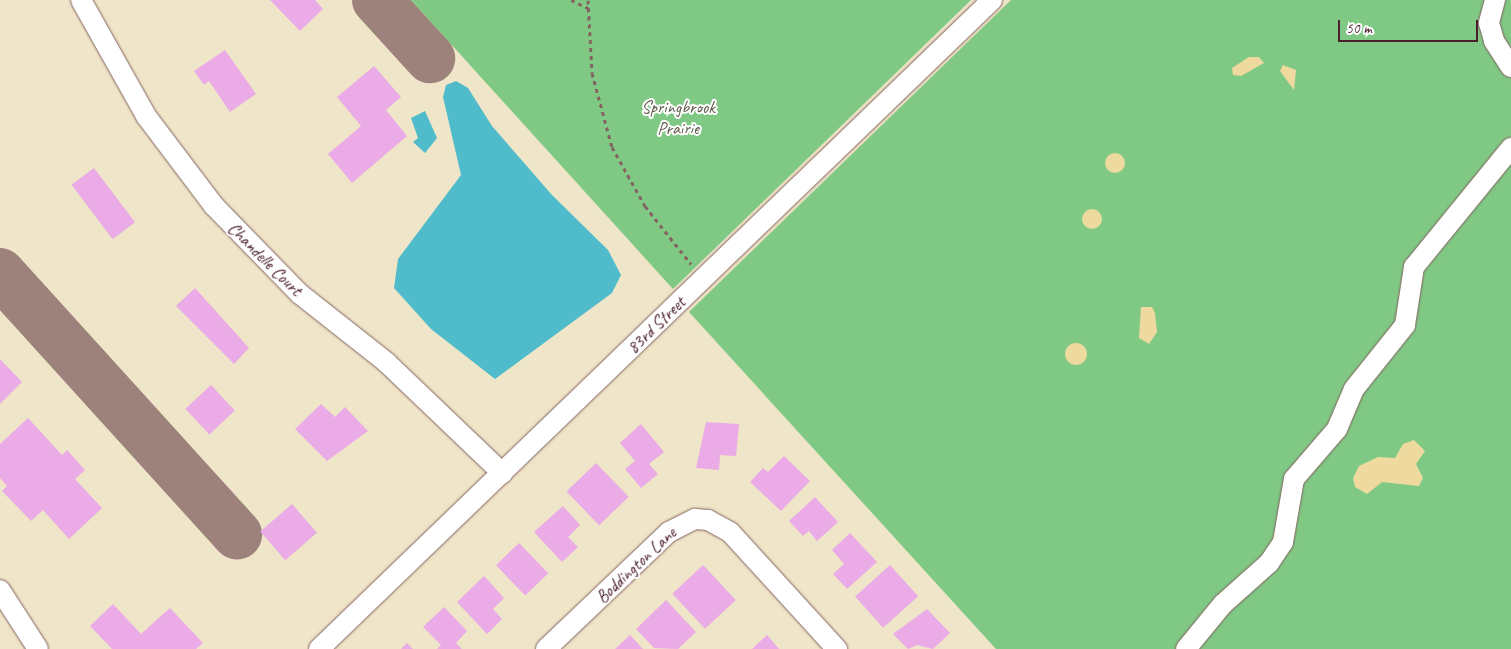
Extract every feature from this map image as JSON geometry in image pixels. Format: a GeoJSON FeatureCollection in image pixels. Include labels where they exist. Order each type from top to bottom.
{"type":"FeatureCollection","features":[{"type":"Feature","properties":{"kind":"street","name":"Chandelle Court"},"geometry":{"type":"LineString","coordinates":[[81,0],[146,116],[214,206],[300,294],[422,394],[502,472]]}},
{"type":"Feature","properties":{"kind":"street","name":"83rd Street"},"geometry":{"type":"LineString","coordinates":[[319,649],[992,0]]}},
{"type":"Feature","properties":{"kind":"street"},"geometry":{"type":"LineString","coordinates":[[1495,0],[1489,23],[1494,41],[1511,67]]}},
{"type":"Feature","properties":{"kind":"street"},"geometry":{"type":"LineString","coordinates":[[1186,649],[1278,550],[1288,527],[1286,505],[1294,479],[1338,429],[1354,389],[1405,325],[1414,267],[1511,148]]}},
{"type":"Feature","properties":{"kind":"street","name":"Boddington Lane"},"geometry":{"type":"LineString","coordinates":[[546,649],[669,532],[695,519],[708,520],[730,532],[836,649]]}},
{"type":"Feature","properties":{"kind":"street"},"geometry":{"type":"LineString","coordinates":[[0,590],[38,649]]}},
{"type":"Feature","properties":{"kind":"path"},"geometry":{"type":"LineString","coordinates":[[571,0],[588,8]]}},
{"type":"Feature","properties":{"kind":"path"},"geometry":{"type":"LineString","coordinates":[[588,0],[594,82],[612,147],[645,206],[694,269]]}},
{"type":"Feature","properties":{"kind":"green space","name":"Springbrook Prairie"},"geometry":{"type":"Polygon","coordinates":[[[411,0],[971,0],[673,289],[411,0]]]}},
{"type":"Feature","properties":{"kind":"green space"},"geometry":{"type":"Polygon","coordinates":[[[1011,0],[1511,0],[1511,649],[996,649],[689,312],[1011,0]]]}},
{"type":"Feature","properties":{"kind":"sand"},"geometry":{"type":"Polygon","coordinates":[[[1249,57],[1259,57],[1264,63],[1241,76],[1233,75],[1232,68],[1249,57]]]}},
{"type":"Feature","properties":{"kind":"sand"},"geometry":{"type":"Polygon","coordinates":[[[1283,65],[1296,70],[1294,90],[1280,71],[1283,65]]]}},
{"type":"Feature","properties":{"kind":"sand"},"geometry":{"type":"Polygon","coordinates":[[[1115,153],[1122,156],[1125,163],[1122,170],[1115,173],[1108,170],[1105,163],[1108,156],[1115,153]]]}},
{"type":"Feature","properties":{"kind":"sand"},"geometry":{"type":"Polygon","coordinates":[[[1088,209],[1096,209],[1102,215],[1102,223],[1096,229],[1088,229],[1082,223],[1082,215],[1088,209]]]}},
{"type":"Feature","properties":{"kind":"sand"},"geometry":{"type":"Polygon","coordinates":[[[1141,307],[1152,307],[1155,313],[1157,332],[1149,344],[1139,338],[1141,307]]]}},
{"type":"Feature","properties":{"kind":"sand"},"geometry":{"type":"Polygon","coordinates":[[[1076,343],[1084,346],[1087,354],[1084,362],[1076,365],[1068,362],[1065,354],[1068,346],[1076,343]]]}},
{"type":"Feature","properties":{"kind":"sand"},"geometry":{"type":"Polygon","coordinates":[[[1414,440],[1425,451],[1416,464],[1423,478],[1419,486],[1382,482],[1367,494],[1355,487],[1353,478],[1359,466],[1378,457],[1395,458],[1403,444],[1414,440]]]}},
{"type":"Feature","properties":{"kind":"water"},"geometry":{"type":"Polygon","coordinates":[[[456,81],[468,88],[492,126],[552,195],[608,250],[621,275],[612,293],[495,379],[431,329],[394,288],[398,259],[461,175],[443,97],[446,85],[456,81]]]}},
{"type":"Feature","properties":{"kind":"water"},"geometry":{"type":"Polygon","coordinates":[[[425,111],[437,138],[425,153],[413,142],[418,138],[411,118],[425,111]]]}},
{"type":"Feature","properties":{"kind":"building"},"geometry":{"type":"Polygon","coordinates":[[[270,0],[315,0],[323,9],[300,31],[270,0]]]}},
{"type":"Feature","properties":{"kind":"building"},"geometry":{"type":"Polygon","coordinates":[[[225,50],[256,94],[230,112],[209,81],[204,85],[194,71],[225,50]]]}},
{"type":"Feature","properties":{"kind":"building"},"geometry":{"type":"Polygon","coordinates":[[[374,66],[401,97],[386,110],[407,136],[352,183],[328,154],[361,126],[337,97],[374,66]]]}},
{"type":"Feature","properties":{"kind":"building"},"geometry":{"type":"Polygon","coordinates":[[[94,168],[135,222],[113,239],[72,185],[94,168]]]}},
{"type":"Feature","properties":{"kind":"building"},"geometry":{"type":"Polygon","coordinates":[[[195,288],[249,348],[234,364],[176,306],[195,288]]]}},
{"type":"Feature","properties":{"kind":"building"},"geometry":{"type":"Polygon","coordinates":[[[0,359],[22,382],[0,404],[0,359]]]}},
{"type":"Feature","properties":{"kind":"building"},"geometry":{"type":"Polygon","coordinates":[[[211,385],[235,411],[209,434],[185,409],[211,385]]]}},
{"type":"Feature","properties":{"kind":"building"},"geometry":{"type":"Polygon","coordinates":[[[321,404],[335,417],[345,407],[368,431],[327,461],[295,429],[321,404]]]}},
{"type":"Feature","properties":{"kind":"building"},"geometry":{"type":"Polygon","coordinates":[[[28,418],[62,455],[67,450],[85,470],[75,479],[102,508],[69,539],[43,510],[31,521],[2,491],[7,486],[0,478],[0,444],[28,418]]]}},
{"type":"Feature","properties":{"kind":"building"},"geometry":{"type":"Polygon","coordinates":[[[706,422],[739,424],[736,456],[720,455],[719,470],[696,468],[706,422]]]}},
{"type":"Feature","properties":{"kind":"building"},"geometry":{"type":"Polygon","coordinates":[[[641,424],[664,452],[649,464],[658,474],[641,488],[625,469],[635,461],[620,443],[641,424]]]}},
{"type":"Feature","properties":{"kind":"building"},"geometry":{"type":"Polygon","coordinates":[[[784,456],[810,481],[781,511],[750,482],[763,468],[768,472],[784,456]]]}},
{"type":"Feature","properties":{"kind":"building"},"geometry":{"type":"Polygon","coordinates":[[[596,463],[629,497],[599,525],[567,491],[596,463]]]}},
{"type":"Feature","properties":{"kind":"building"},"geometry":{"type":"Polygon","coordinates":[[[815,497],[838,522],[817,541],[809,531],[803,536],[789,521],[815,497]]]}},
{"type":"Feature","properties":{"kind":"building"},"geometry":{"type":"Polygon","coordinates":[[[292,504],[317,533],[285,560],[260,532],[292,504]]]}},
{"type":"Feature","properties":{"kind":"building"},"geometry":{"type":"Polygon","coordinates":[[[563,506],[580,525],[568,537],[578,547],[562,562],[534,532],[563,506]]]}},
{"type":"Feature","properties":{"kind":"building"},"geometry":{"type":"Polygon","coordinates":[[[850,533],[877,562],[847,589],[833,574],[844,564],[832,550],[850,533]]]}},
{"type":"Feature","properties":{"kind":"building"},"geometry":{"type":"Polygon","coordinates":[[[519,543],[548,573],[525,595],[496,565],[519,543]]]}},
{"type":"Feature","properties":{"kind":"building"},"geometry":{"type":"Polygon","coordinates":[[[703,565],[736,600],[705,629],[672,594],[703,565]]]}},
{"type":"Feature","properties":{"kind":"building"},"geometry":{"type":"Polygon","coordinates":[[[890,565],[918,596],[883,628],[855,596],[890,565]]]}},
{"type":"Feature","properties":{"kind":"building"},"geometry":{"type":"Polygon","coordinates":[[[484,576],[504,598],[493,609],[502,619],[487,634],[457,602],[484,576]]]}},
{"type":"Feature","properties":{"kind":"building"},"geometry":{"type":"Polygon","coordinates":[[[666,600],[696,632],[678,649],[654,648],[636,629],[666,600]]]}},
{"type":"Feature","properties":{"kind":"building"},"geometry":{"type":"Polygon","coordinates":[[[113,604],[141,634],[170,608],[203,643],[196,649],[112,649],[90,626],[113,604]]]}},
{"type":"Feature","properties":{"kind":"building"},"geometry":{"type":"Polygon","coordinates":[[[444,607],[467,631],[456,643],[462,649],[437,649],[441,645],[423,627],[444,607]]]}},
{"type":"Feature","properties":{"kind":"building"},"geometry":{"type":"Polygon","coordinates":[[[927,609],[950,633],[933,649],[917,645],[908,649],[893,634],[927,609]]]}},
{"type":"Feature","properties":{"kind":"building"},"geometry":{"type":"Polygon","coordinates":[[[630,635],[643,649],[615,649],[630,635]]]}},
{"type":"Feature","properties":{"kind":"building"},"geometry":{"type":"Polygon","coordinates":[[[767,635],[779,649],[752,649],[767,635]]]}},
{"type":"Feature","properties":{"kind":"building"},"geometry":{"type":"Polygon","coordinates":[[[407,643],[413,649],[401,649],[407,643]]]}},
{"type":"Feature","properties":{"kind":"taxiway"},"geometry":{"type":"LineString","coordinates":[[377,0],[430,58]]}},
{"type":"Feature","properties":{"kind":"taxiway"},"geometry":{"type":"LineString","coordinates":[[0,273],[237,534]]}}]}
